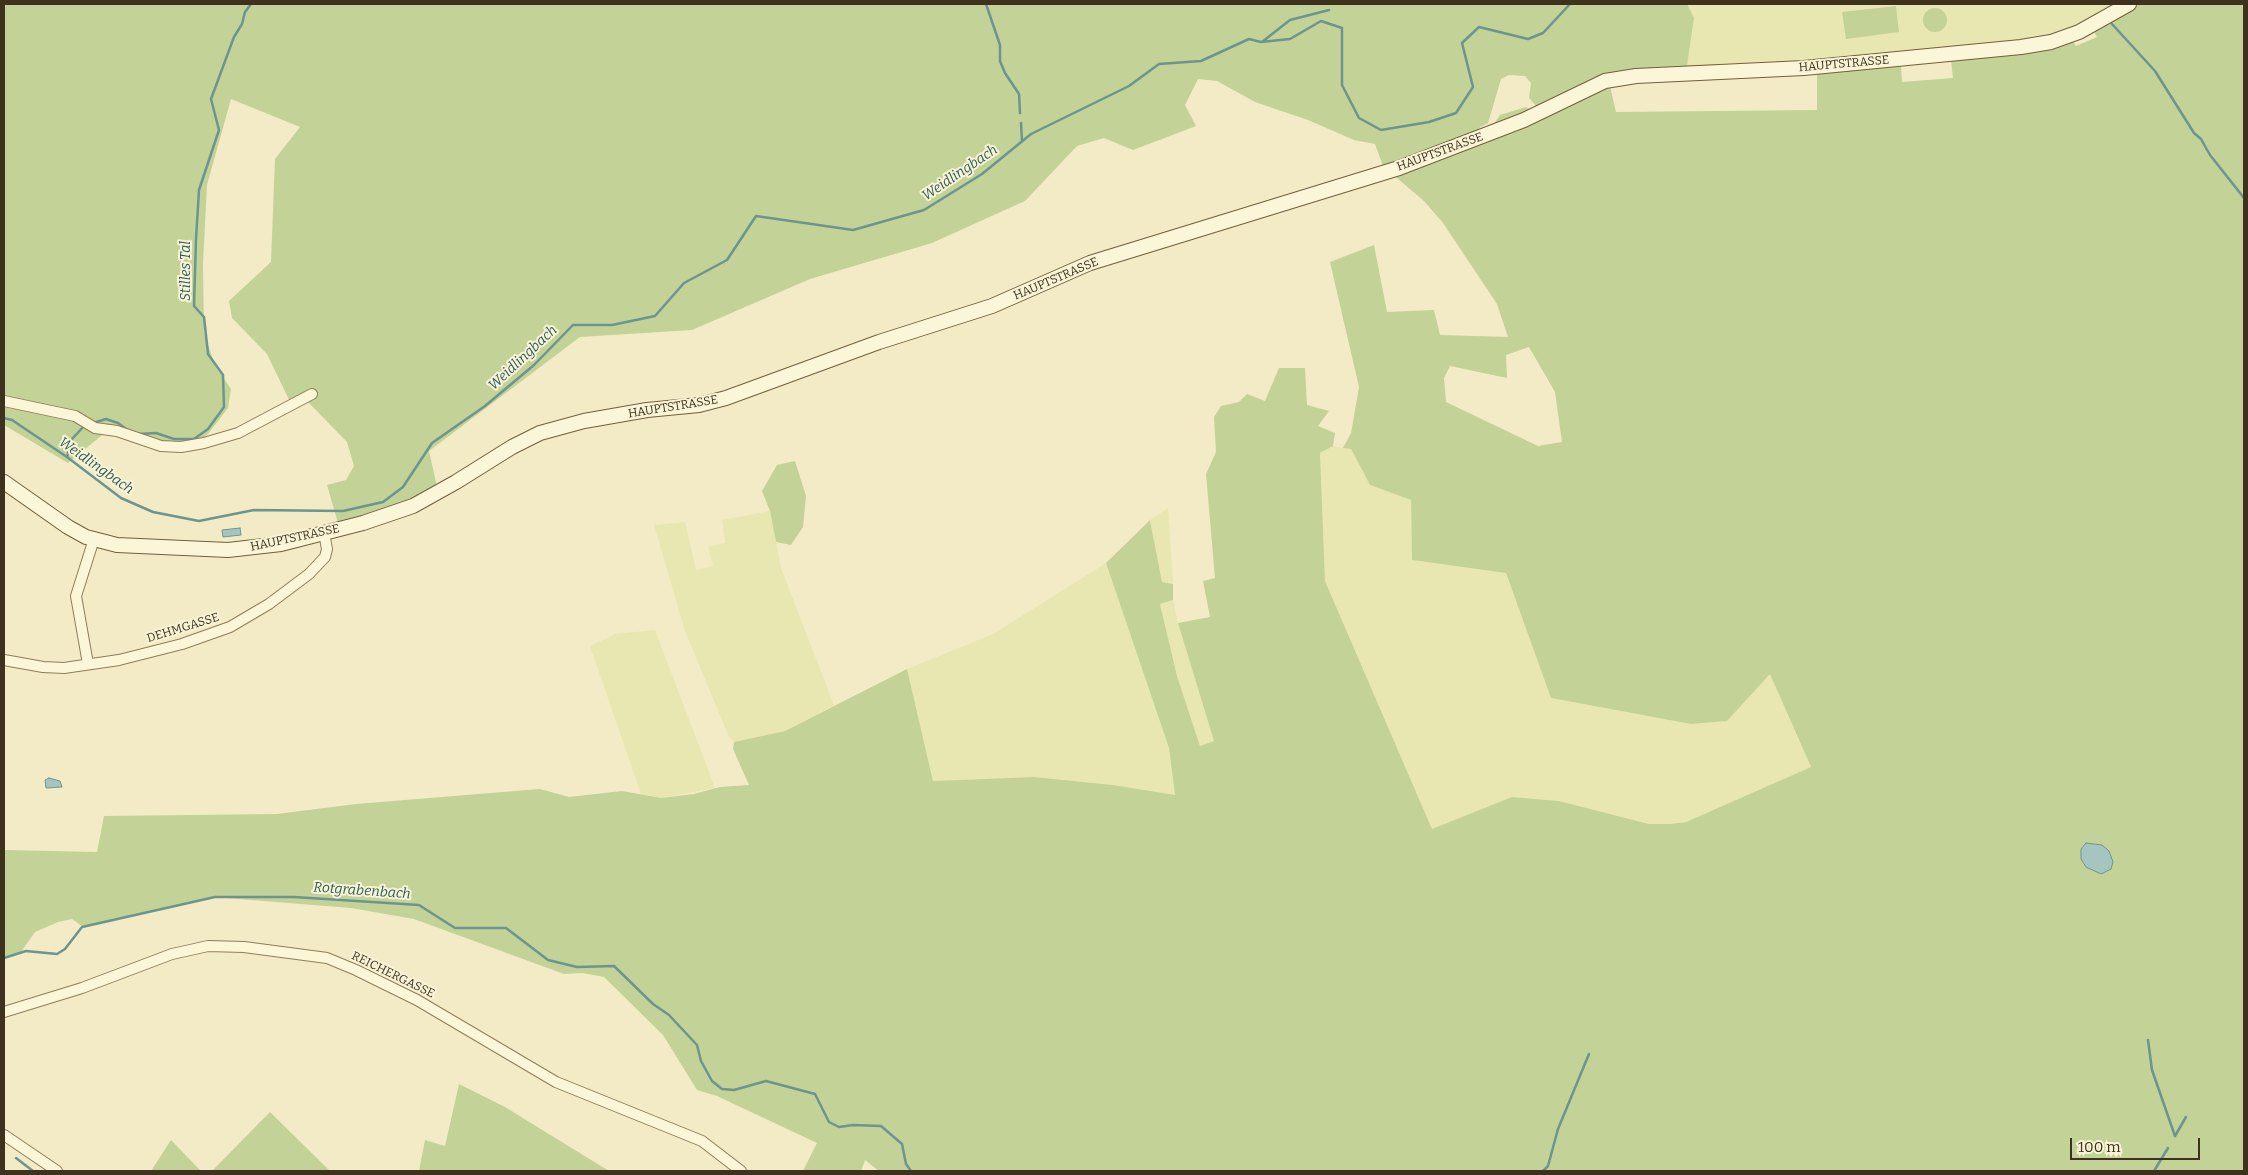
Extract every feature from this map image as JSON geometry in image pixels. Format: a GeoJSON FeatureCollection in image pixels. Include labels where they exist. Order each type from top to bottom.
{"type":"FeatureCollection","features":[{"type":"Feature","properties":{"kind":"main road","name":"HAUPTSTRASSE"},"geometry":{"type":"LineString","coordinates":[[4,482],[68,527],[94,539],[117,545],[142,548],[228,550],[281,544],[363,523],[413,506],[441,491],[512,446],[540,434],[584,422],[647,410],[699,405],[721,400],[879,342],[992,306],[1090,263],[1399,168],[1524,120],[1605,81],[1636,76],[1804,68],[2022,47],[2051,42],[2079,32],[2129,4]]}},
{"type":"Feature","properties":{"kind":"street"},"geometry":{"type":"LineString","coordinates":[[4,401],[74,416],[95,428],[117,431],[161,446],[181,447],[204,443],[238,433],[312,394]]}},
{"type":"Feature","properties":{"kind":"street","name":"DEHMGASSE"},"geometry":{"type":"LineString","coordinates":[[4,660],[50,668],[64,668],[119,660],[182,644],[230,627],[269,604],[309,574],[325,557],[327,549],[324,533]]}},
{"type":"Feature","properties":{"kind":"street"},"geometry":{"type":"LineString","coordinates":[[88,664],[76,596],[94,539]]}},
{"type":"Feature","properties":{"kind":"street","name":"REICHERGASSE"},"geometry":{"type":"LineString","coordinates":[[4,1012],[82,988],[172,954],[208,946],[244,946],[327,958],[417,1000],[556,1082],[702,1141],[741,1171]]}},
{"type":"Feature","properties":{"kind":"street"},"geometry":{"type":"LineString","coordinates":[[4,1135],[57,1171]]}},
{"type":"Feature","properties":{"kind":"shaded area"},"geometry":{"type":"Polygon","coordinates":[[[1687,4],[2122,4],[2075,31],[2044,39],[1814,62],[1686,65],[1694,18],[1687,4]]]}},
{"type":"Feature","properties":{"kind":"shaded area"},"geometry":{"type":"Polygon","coordinates":[[[1333,446],[1351,449],[1370,485],[1411,500],[1412,560],[1506,573],[1551,698],[1691,724],[1727,721],[1770,673],[1811,767],[1686,822],[1649,824],[1559,801],[1512,797],[1432,829],[1325,581],[1320,453],[1333,446]]]}},
{"type":"Feature","properties":{"kind":"shaded area"},"geometry":{"type":"Polygon","coordinates":[[[1168,508],[1173,584],[1162,582],[1150,520],[1168,508]]]}},
{"type":"Feature","properties":{"kind":"shaded area"},"geometry":{"type":"Polygon","coordinates":[[[770,511],[781,568],[834,705],[785,731],[734,742],[729,737],[685,631],[654,525],[685,522],[696,570],[713,566],[708,547],[725,543],[722,520],[770,511]]]}},
{"type":"Feature","properties":{"kind":"shaded area"},"geometry":{"type":"Polygon","coordinates":[[[1106,563],[1169,748],[1175,796],[1113,785],[1034,777],[933,781],[907,669],[993,634],[1106,563]]]}},
{"type":"Feature","properties":{"kind":"shaded area"},"geometry":{"type":"Polygon","coordinates":[[[1173,600],[1178,623],[1215,741],[1200,746],[1177,676],[1160,604],[1173,600]]]}},
{"type":"Feature","properties":{"kind":"shaded area"},"geometry":{"type":"Polygon","coordinates":[[[655,630],[715,788],[661,798],[641,794],[590,646],[615,634],[655,630]]]}},
{"type":"Feature","properties":{"kind":"green space"},"geometry":{"type":"Polygon","coordinates":[[[4,4],[1687,4],[1694,18],[1687,65],[1814,62],[1825,58],[1841,59],[2044,39],[2059,36],[2122,4],[2244,4],[2244,1171],[879,1171],[865,1160],[861,1171],[803,1171],[817,1143],[717,1096],[697,1090],[663,1035],[604,977],[583,973],[564,974],[414,919],[351,908],[214,897],[83,927],[72,919],[58,922],[35,932],[21,952],[4,957],[4,850],[97,852],[104,816],[277,814],[356,804],[540,789],[569,797],[622,791],[661,798],[694,794],[720,787],[749,785],[733,749],[734,742],[785,731],[907,669],[933,781],[1034,777],[1113,785],[1175,795],[1169,748],[1106,563],[1150,520],[1162,582],[1173,584],[1173,600],[1160,604],[1177,676],[1200,746],[1214,741],[1178,623],[1210,617],[1203,581],[1215,578],[1206,474],[1216,452],[1214,417],[1221,406],[1239,402],[1247,394],[1265,401],[1279,368],[1305,368],[1307,405],[1329,411],[1318,426],[1335,433],[1333,446],[1320,453],[1325,581],[1432,829],[1512,797],[1559,801],[1649,824],[1686,822],[1811,767],[1770,674],[1727,721],[1691,724],[1551,698],[1506,573],[1412,560],[1411,500],[1370,485],[1351,449],[1343,448],[1351,433],[1359,387],[1330,262],[1374,245],[1387,312],[1434,310],[1440,335],[1508,337],[1497,304],[1443,223],[1424,201],[1383,166],[1375,144],[1354,140],[1308,120],[1255,102],[1217,81],[1198,79],[1185,105],[1196,126],[1133,150],[1104,138],[1077,146],[1025,201],[932,243],[810,279],[692,330],[580,337],[429,451],[438,491],[401,510],[338,523],[327,485],[346,480],[354,466],[347,442],[306,400],[293,408],[267,354],[232,318],[229,301],[271,262],[275,159],[300,127],[231,99],[207,185],[203,264],[204,332],[215,366],[231,389],[228,408],[208,434],[194,445],[159,445],[106,432],[68,463],[4,425],[4,4]],[[2093,30],[2072,40],[2076,46],[2097,37],[2093,30]],[[1951,61],[1901,66],[1902,82],[1953,78],[1951,61]],[[1817,74],[1634,81],[1610,86],[1616,112],[1817,110],[1817,74]],[[1509,75],[1501,79],[1488,123],[1479,128],[1478,133],[1493,125],[1500,115],[1526,107],[1532,111],[1537,107],[1529,98],[1531,83],[1525,76],[1509,75]],[[1529,347],[1506,355],[1507,378],[1450,366],[1444,378],[1446,402],[1538,446],[1562,442],[1555,392],[1529,347]]]}},
{"type":"Feature","properties":{"kind":"green space"},"geometry":{"type":"Polygon","coordinates":[[[1896,6],[1899,32],[1846,39],[1842,12],[1896,6]]]}},
{"type":"Feature","properties":{"kind":"green space"},"geometry":{"type":"Polygon","coordinates":[[[1935,8],[1944,11],[1947,20],[1944,29],[1935,32],[1926,29],[1923,20],[1926,11],[1935,8]]]}},
{"type":"Feature","properties":{"kind":"green space"},"geometry":{"type":"Polygon","coordinates":[[[795,461],[806,496],[803,527],[791,545],[776,542],[770,511],[762,491],[777,465],[795,461]]]}},
{"type":"Feature","properties":{"kind":"green space"},"geometry":{"type":"Polygon","coordinates":[[[459,1084],[505,1107],[609,1171],[419,1171],[425,1140],[445,1146],[459,1084]]]}},
{"type":"Feature","properties":{"kind":"green space"},"geometry":{"type":"Polygon","coordinates":[[[270,1112],[330,1171],[212,1171],[270,1112]]]}},
{"type":"Feature","properties":{"kind":"green space"},"geometry":{"type":"Polygon","coordinates":[[[171,1140],[201,1171],[151,1171],[171,1140]]]}},
{"type":"Feature","properties":{"kind":"water"},"geometry":{"type":"Polygon","coordinates":[[[240,528],[241,535],[223,537],[222,530],[240,528]]]}},
{"type":"Feature","properties":{"kind":"water"},"geometry":{"type":"Polygon","coordinates":[[[49,778],[60,781],[62,787],[46,788],[45,780],[49,778]]]}},
{"type":"Feature","properties":{"kind":"water"},"geometry":{"type":"Polygon","coordinates":[[[2086,843],[2102,845],[2109,851],[2113,862],[2111,869],[2101,874],[2086,867],[2081,859],[2081,849],[2086,843]]]}},
{"type":"Feature","properties":{"kind":"waterway","name":"Stilles Tal"},"geometry":{"type":"LineString","coordinates":[[139,434],[156,433],[174,439],[194,439],[208,429],[224,407],[223,375],[208,354],[204,317],[194,306],[199,190],[219,130],[211,99],[234,37],[242,24],[245,12],[251,4]]}},
{"type":"Feature","properties":{"kind":"waterway"},"geometry":{"type":"LineString","coordinates":[[986,4],[1000,45],[1000,61],[1005,73],[1019,94],[1020,113]]}},
{"type":"Feature","properties":{"kind":"waterway","name":"Weidlingbach"},"geometry":{"type":"LineString","coordinates":[[4,418],[12,420],[67,457],[121,498],[153,512],[199,521],[254,510],[343,511],[383,502],[403,487],[432,443],[485,406],[534,365],[573,325],[612,325],[655,316],[684,283],[727,260],[756,216],[853,230],[924,210],[982,174],[1031,134],[1129,86],[1159,64],[1201,61],[1249,39],[1261,42],[1290,39],[1321,21],[1342,28],[1342,85],[1359,118],[1381,130],[1429,122],[1456,113],[1473,87],[1462,43],[1479,27],[1528,39],[1543,33],[1570,4]]}},
{"type":"Feature","properties":{"kind":"waterway"},"geometry":{"type":"LineString","coordinates":[[1262,42],[1290,20],[1329,10]]}},
{"type":"Feature","properties":{"kind":"waterway"},"geometry":{"type":"LineString","coordinates":[[2112,24],[2155,71],[2194,133],[2201,139],[2210,155],[2244,198]]}},
{"type":"Feature","properties":{"kind":"waterway"},"geometry":{"type":"LineString","coordinates":[[1021,123],[1022,141]]}},
{"type":"Feature","properties":{"kind":"waterway","name":"Stilles Tal"},"geometry":{"type":"LineString","coordinates":[[93,423],[106,419],[118,423],[129,431]]}},
{"type":"Feature","properties":{"kind":"waterway","name":"Stilles Tal"},"geometry":{"type":"LineString","coordinates":[[67,457],[72,439],[85,425]]}},
{"type":"Feature","properties":{"kind":"waterway","name":"Rotgrabenbach"},"geometry":{"type":"LineString","coordinates":[[4,958],[26,951],[57,954],[65,949],[82,927],[215,897],[294,897],[419,905],[455,928],[506,928],[548,960],[577,967],[614,966],[653,1004],[669,1015],[697,1045],[701,1061],[712,1081],[722,1089],[734,1090],[766,1081],[815,1094],[829,1122],[839,1127],[853,1125],[881,1126],[902,1144],[906,1164],[911,1171]]}},
{"type":"Feature","properties":{"kind":"waterway"},"geometry":{"type":"LineString","coordinates":[[2148,1040],[2152,1070],[2175,1136]]}},
{"type":"Feature","properties":{"kind":"waterway"},"geometry":{"type":"LineString","coordinates":[[1543,1171],[1548,1166],[1558,1129],[1589,1054]]}},
{"type":"Feature","properties":{"kind":"waterway"},"geometry":{"type":"LineString","coordinates":[[2175,1136],[2186,1117]]}},
{"type":"Feature","properties":{"kind":"waterway"},"geometry":{"type":"LineString","coordinates":[[2154,1171],[2168,1148]]}},
{"type":"Feature","properties":{"kind":"waterway"},"geometry":{"type":"LineString","coordinates":[[16,1158],[33,1171]]}}]}
